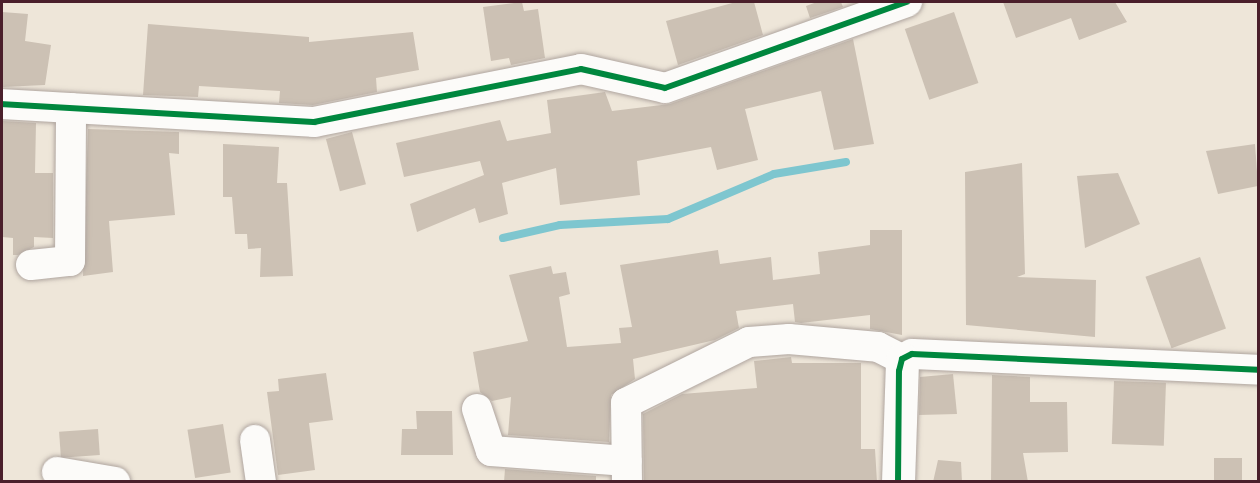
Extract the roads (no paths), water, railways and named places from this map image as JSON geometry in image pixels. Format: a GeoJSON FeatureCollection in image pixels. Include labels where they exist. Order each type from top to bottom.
{"type":"FeatureCollection","features":[{"type":"Feature","properties":{"kind":"street"},"geometry":{"type":"LineString","coordinates":[[2,104],[314,122],[581,69],[665,88],[907,2]]}},
{"type":"Feature","properties":{"kind":"street"},"geometry":{"type":"LineString","coordinates":[[31,265],[70,261],[71,108]]}},
{"type":"Feature","properties":{"kind":"street"},"geometry":{"type":"LineString","coordinates":[[477,409],[491,451],[627,471],[626,403],[749,342],[789,339],[878,347],[902,359]]}},
{"type":"Feature","properties":{"kind":"street"},"geometry":{"type":"LineString","coordinates":[[902,359],[912,354],[1258,370]]}},
{"type":"Feature","properties":{"kind":"street"},"geometry":{"type":"LineString","coordinates":[[898,482],[902,359]]}},
{"type":"Feature","properties":{"kind":"street"},"geometry":{"type":"LineString","coordinates":[[255,440],[256,481]]}},
{"type":"Feature","properties":{"kind":"street"},"geometry":{"type":"LineString","coordinates":[[57,472],[115,482]]}},
{"type":"Feature","properties":{"kind":"waterway"},"geometry":{"type":"LineString","coordinates":[[503,238],[560,225],[668,219],[774,174],[846,162]]}}]}
